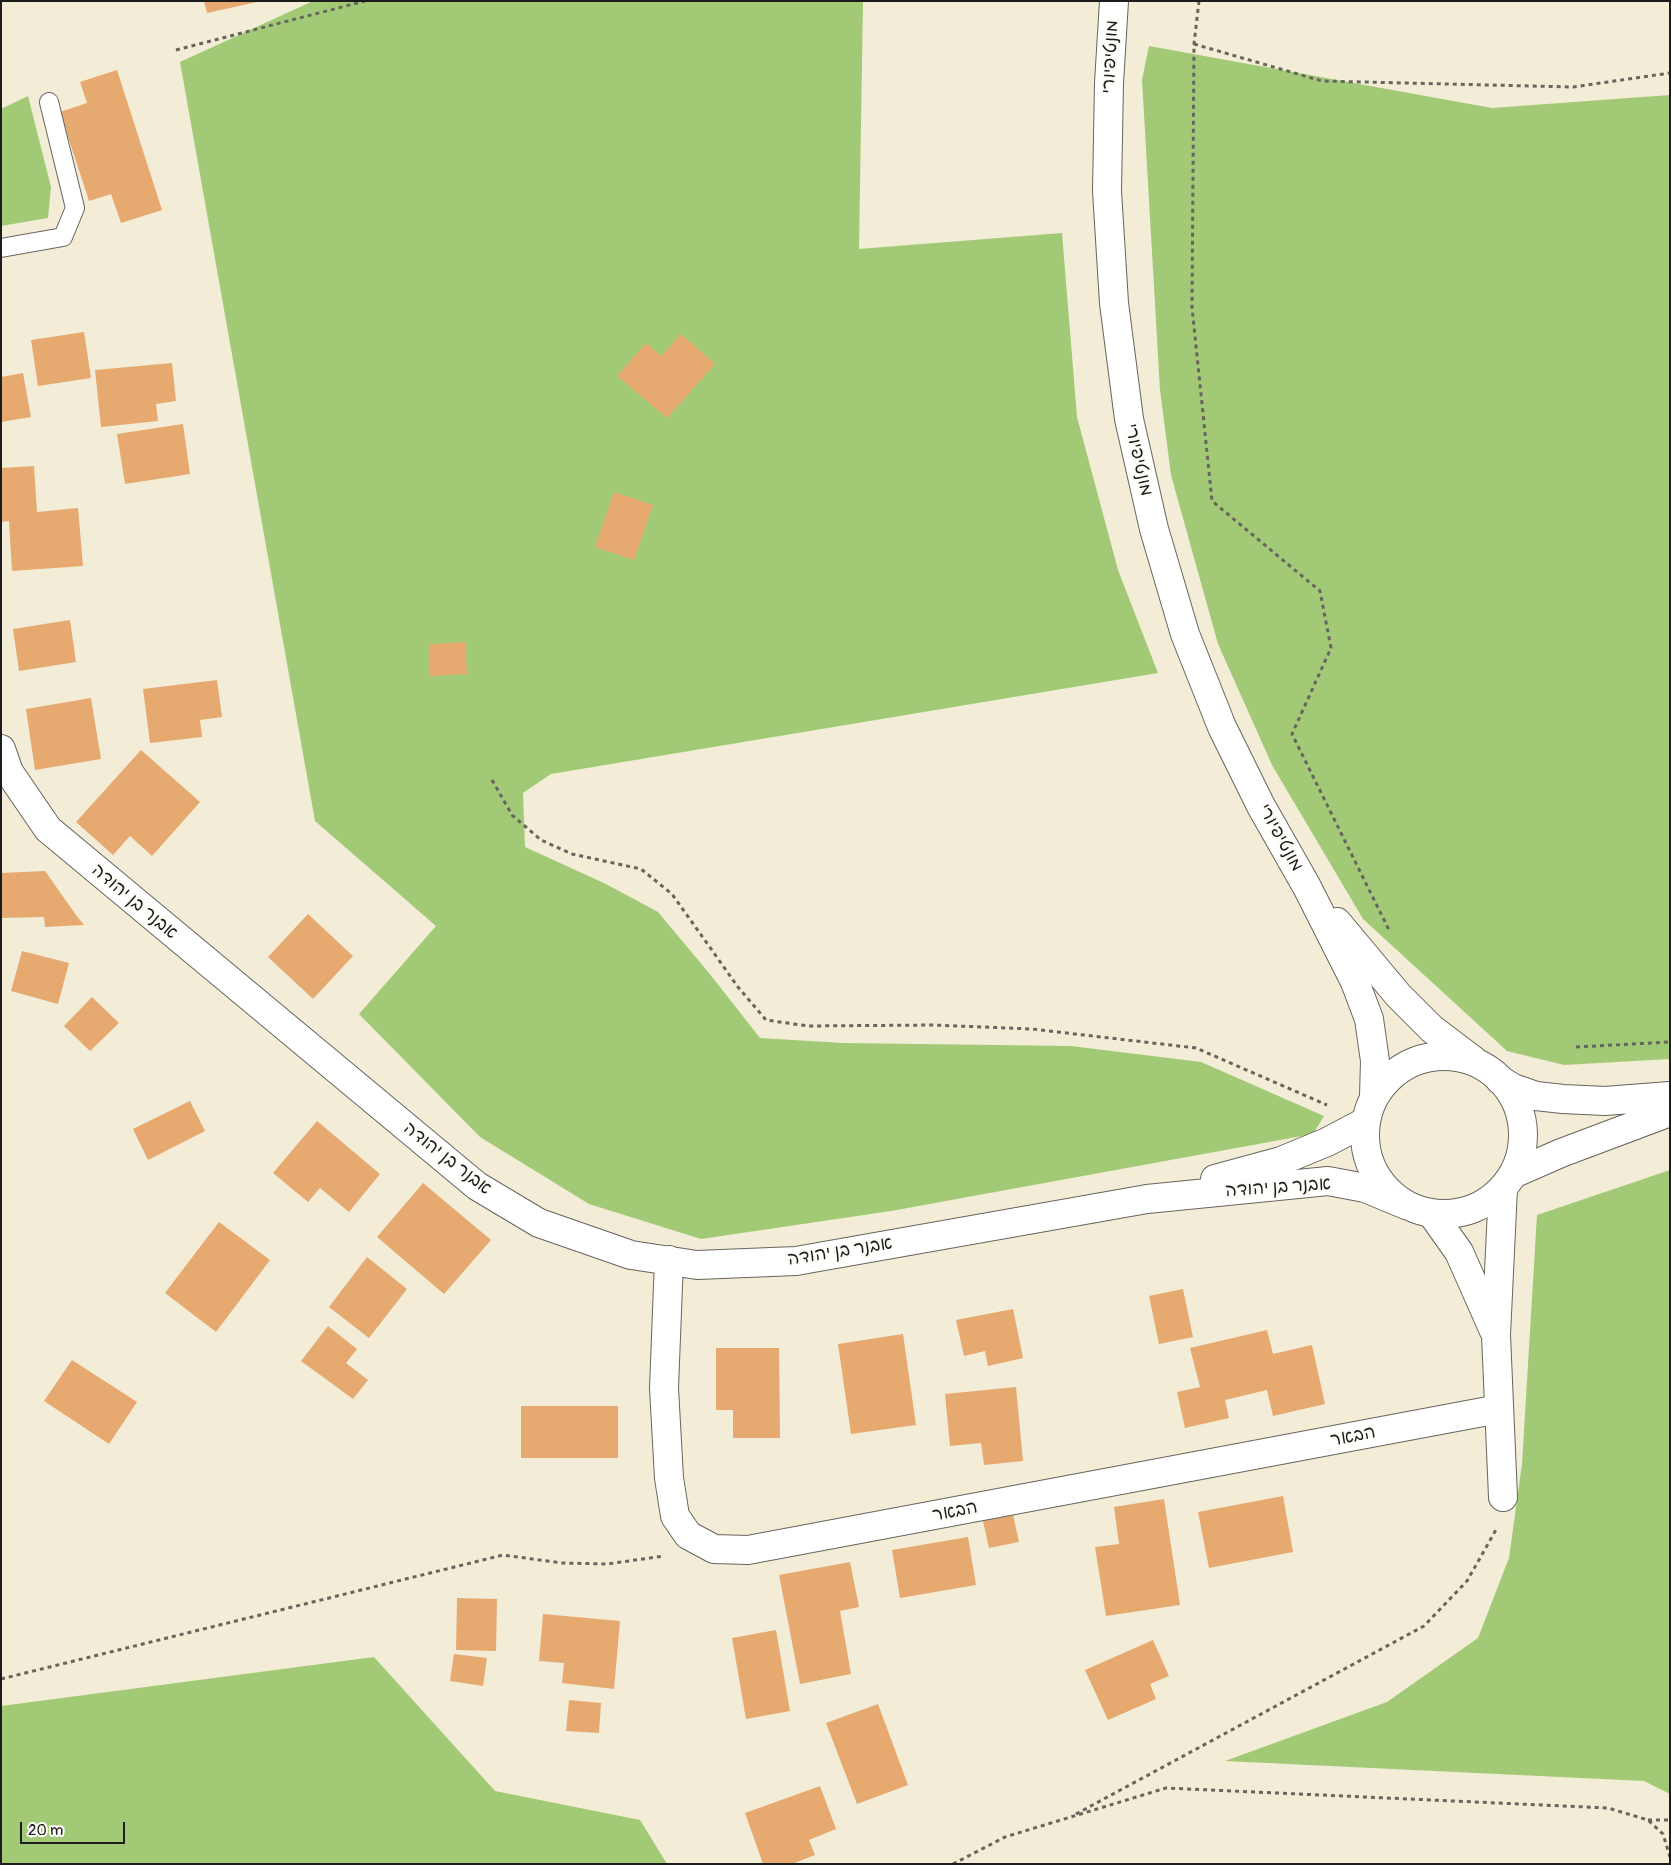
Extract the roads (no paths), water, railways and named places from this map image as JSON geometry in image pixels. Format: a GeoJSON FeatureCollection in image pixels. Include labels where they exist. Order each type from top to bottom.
{"type":"FeatureCollection","features":[{"type":"Feature","properties":{"kind":"street","name":"מונטיפיורי"},"geometry":{"type":"LineString","coordinates":[[1114,1],[1109,83],[1107,191],[1114,303],[1129,420],[1154,529],[1185,634],[1222,727],[1355,982],[1369,1019],[1375,1061],[1374,1096]]}},
{"type":"Feature","properties":{"kind":"street","name":"אבנר בן יהודה"},"geometry":{"type":"LineString","coordinates":[[1,749],[10,772],[48,830],[476,1186],[539,1223],[631,1255],[698,1265],[796,1261],[1147,1199],[1328,1181],[1365,1188],[1406,1205]]}},
{"type":"Feature","properties":{"kind":"street","name":"מונטיפיורי"},"geometry":{"type":"LineString","coordinates":[[1307,887],[1405,1002],[1432,1029],[1478,1064]]}},
{"type":"Feature","properties":{"kind":"street"},"geometry":{"type":"LineString","coordinates":[[1670,1096],[1605,1101],[1536,1096],[1514,1088],[1478,1064],[1455,1056],[1431,1057],[1409,1064],[1389,1078],[1374,1096],[1368,1108],[1365,1122],[1365,1146],[1372,1170],[1386,1190],[1406,1205],[1432,1214],[1458,1213],[1483,1205],[1508,1181],[1561,1153],[1670,1112]]}},
{"type":"Feature","properties":{"kind":"street"},"geometry":{"type":"LineString","coordinates":[[1500,1080],[1516,1100],[1523,1125],[1522,1151],[1508,1181],[1496,1335],[1503,1497]]}},
{"type":"Feature","properties":{"kind":"street","name":"אבנר בן יהודה"},"geometry":{"type":"LineString","coordinates":[[1147,1199],[1281,1161],[1327,1142],[1365,1122]]}},
{"type":"Feature","properties":{"kind":"street"},"geometry":{"type":"LineString","coordinates":[[1432,1214],[1459,1252],[1496,1335]]}},
{"type":"Feature","properties":{"kind":"street","name":"הבאר"},"geometry":{"type":"LineString","coordinates":[[669,1260],[664,1388],[669,1478],[675,1516],[688,1535],[714,1549],[748,1550],[1499,1409]]}},
{"type":"Feature","properties":{"kind":"lane"},"geometry":{"type":"LineString","coordinates":[[1,248],[63,237],[75,208],[49,102]]}}]}
